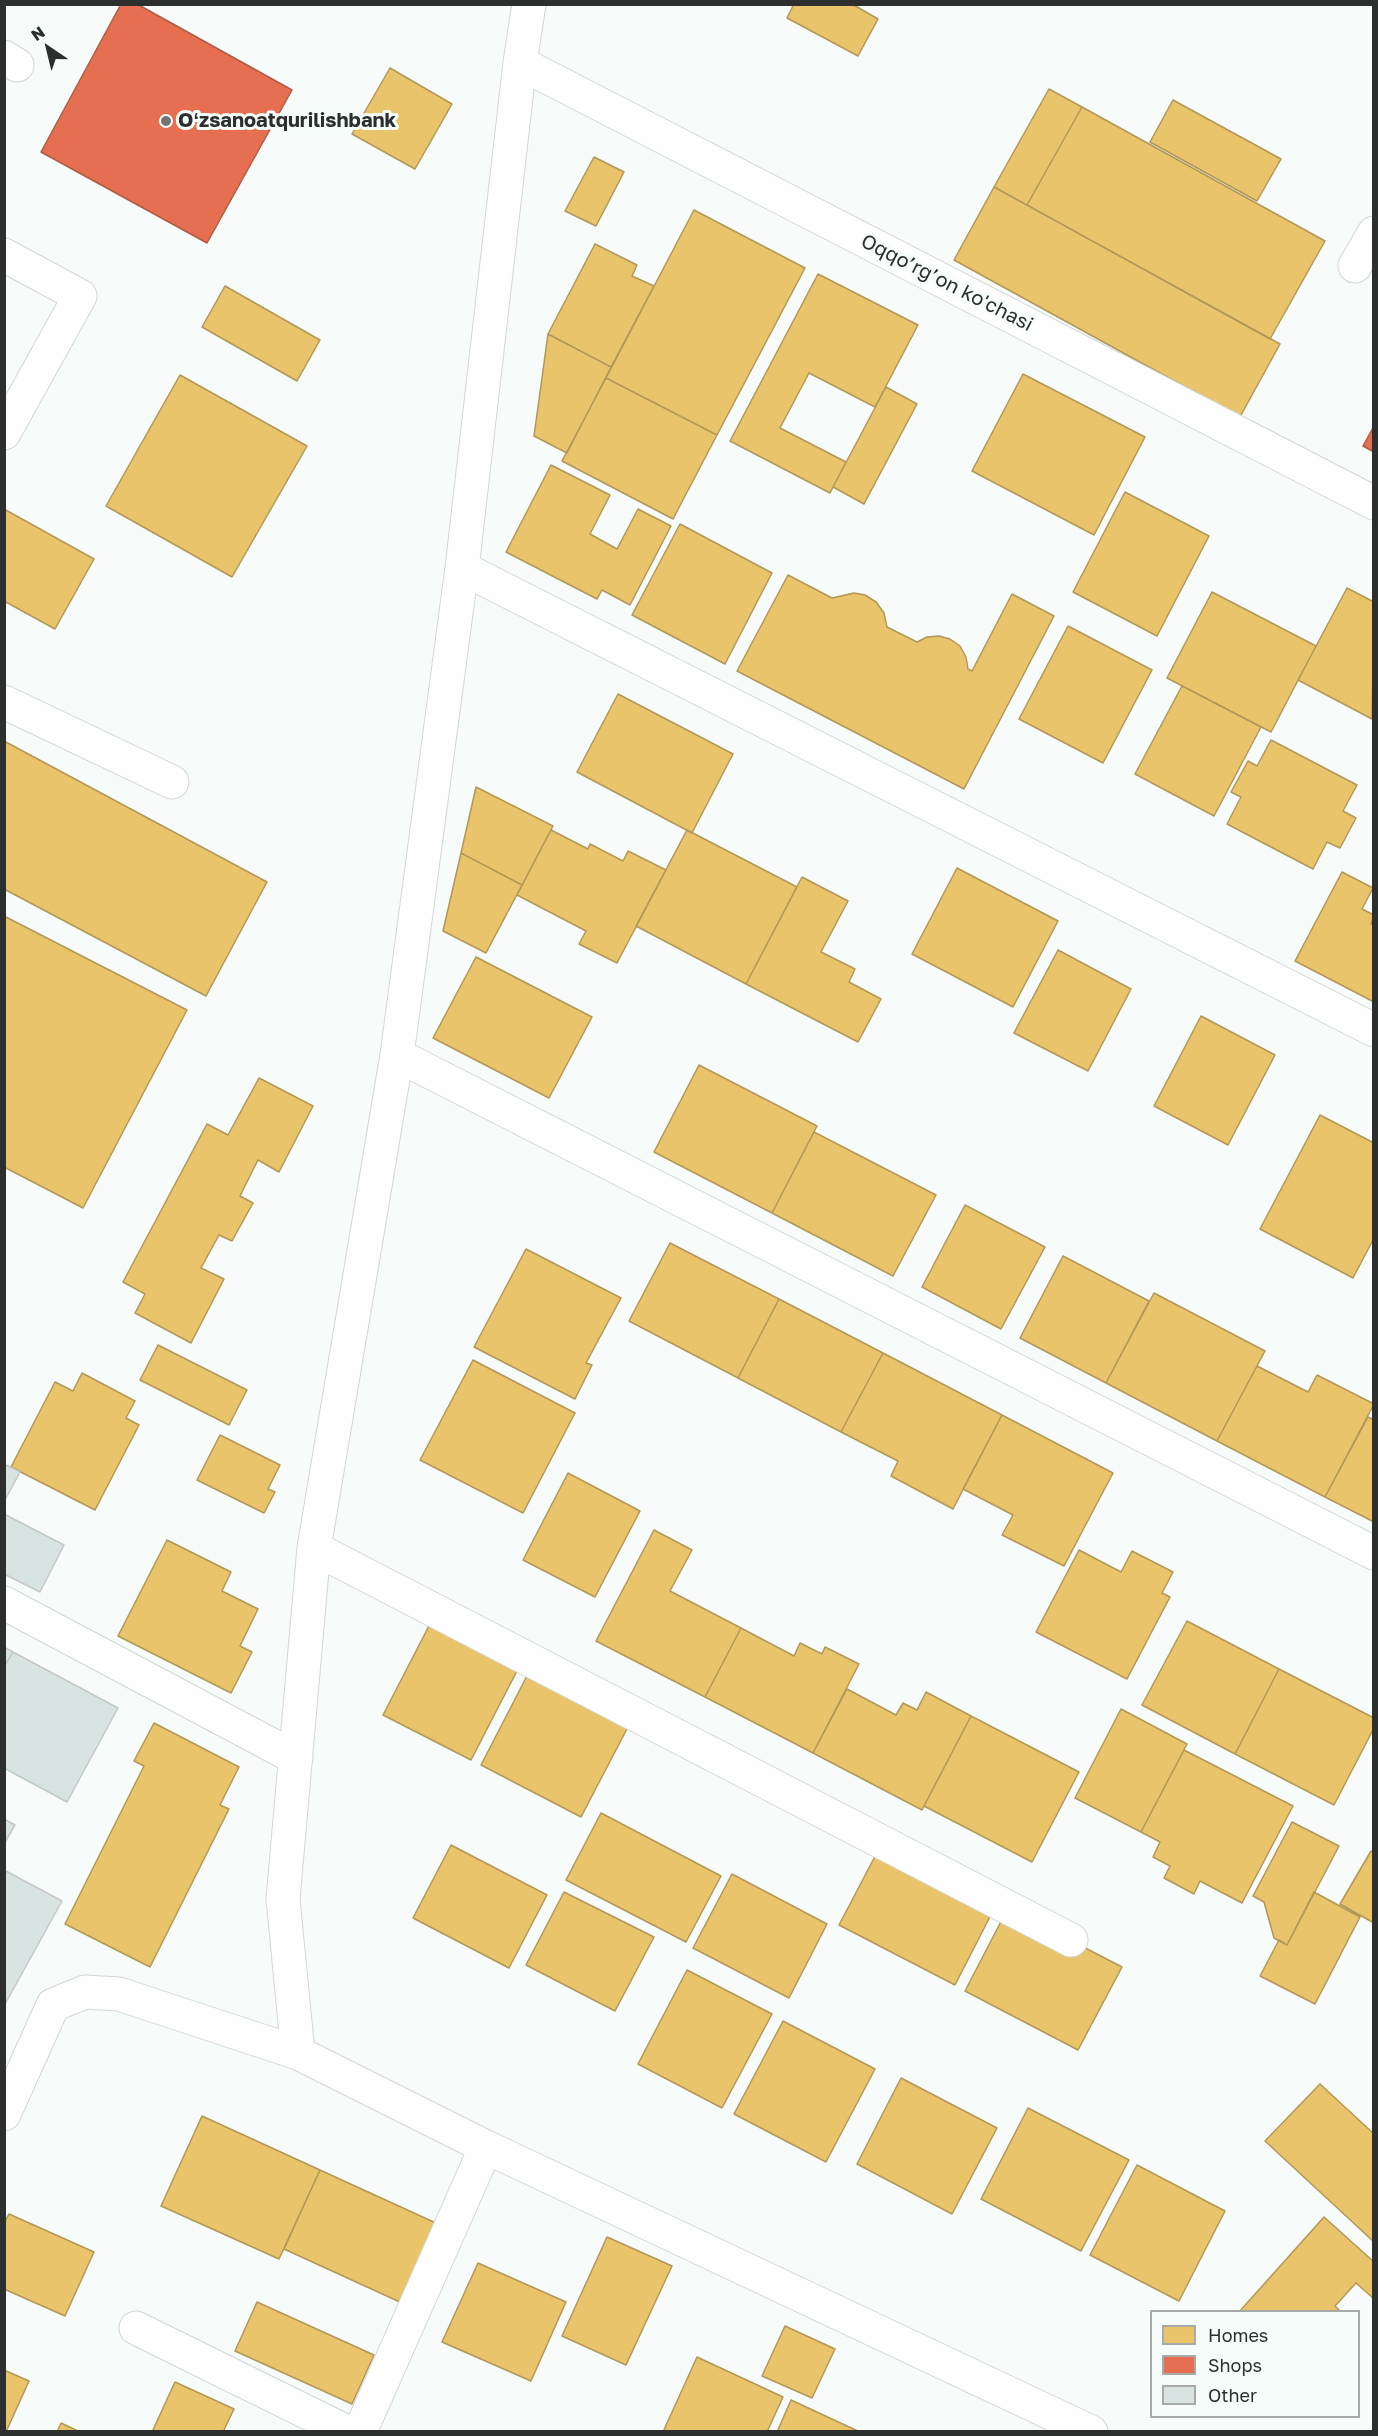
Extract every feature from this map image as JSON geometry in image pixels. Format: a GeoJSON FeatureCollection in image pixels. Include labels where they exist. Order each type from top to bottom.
{"type":"FeatureCollection","features":[{"type":"Feature","properties":{"kind":"street"},"geometry":{"type":"LineString","coordinates":[[297,2053],[283,1899],[314,1548],[397,1055],[462,568],[520,63],[529,4]]}},
{"type":"Feature","properties":{"kind":"street","name":"Oqqo’rg’on ko'chasi"},"geometry":{"type":"LineString","coordinates":[[520,63],[1374,504]]}},
{"type":"Feature","properties":{"kind":"street"},"geometry":{"type":"LineString","coordinates":[[1355,266],[1374,232]]}},
{"type":"Feature","properties":{"kind":"street"},"geometry":{"type":"LineString","coordinates":[[4,255],[80,296],[4,433]]}},
{"type":"Feature","properties":{"kind":"street"},"geometry":{"type":"LineString","coordinates":[[462,568],[1374,1030]]}},
{"type":"Feature","properties":{"kind":"street"},"geometry":{"type":"LineString","coordinates":[[4,702],[172,782]]}},
{"type":"Feature","properties":{"kind":"street"},"geometry":{"type":"LineString","coordinates":[[397,1055],[1374,1553]]}},
{"type":"Feature","properties":{"kind":"street"},"geometry":{"type":"LineString","coordinates":[[314,1548],[1071,1940]]}},
{"type":"Feature","properties":{"kind":"street"},"geometry":{"type":"LineString","coordinates":[[4,1603],[296,1758]]}},
{"type":"Feature","properties":{"kind":"street"},"geometry":{"type":"LineString","coordinates":[[5,2111],[53,2005],[85,1992],[119,1994],[297,2053],[486,2147],[1091,2432]]}},
{"type":"Feature","properties":{"kind":"street"},"geometry":{"type":"LineString","coordinates":[[360,2432],[486,2147]]}},
{"type":"Feature","properties":{"kind":"street"},"geometry":{"type":"LineString","coordinates":[[136,2328],[347,2432]]}},
{"type":"Feature","properties":{"kind":"building: Homes"},"geometry":{"type":"Polygon","coordinates":[[[794,4],[852,4],[878,19],[858,56],[787,18],[794,4]]]}},
{"type":"Feature","properties":{"kind":"building: Homes"},"geometry":{"type":"Polygon","coordinates":[[[390,68],[452,104],[415,169],[352,134],[390,68]]]}},
{"type":"Feature","properties":{"kind":"building: Homes"},"geometry":{"type":"Polygon","coordinates":[[[1049,89],[1082,107],[1027,205],[994,187],[1049,89]]]}},
{"type":"Feature","properties":{"kind":"building: Homes"},"geometry":{"type":"Polygon","coordinates":[[[1173,100],[1281,159],[1257,201],[1150,142],[1173,100]]]}},
{"type":"Feature","properties":{"kind":"building: Homes"},"geometry":{"type":"Polygon","coordinates":[[[1082,107],[1325,241],[1270,339],[1027,205],[1082,107]]]}},
{"type":"Feature","properties":{"kind":"building: Homes"},"geometry":{"type":"Polygon","coordinates":[[[594,157],[624,172],[596,226],[565,211],[594,157]]]}},
{"type":"Feature","properties":{"kind":"building: Homes"},"geometry":{"type":"Polygon","coordinates":[[[994,187],[1280,344],[1240,417],[954,260],[994,187]]]}},
{"type":"Feature","properties":{"kind":"building: Homes"},"geometry":{"type":"Polygon","coordinates":[[[694,210],[805,268],[717,435],[606,378],[694,210]]]}},
{"type":"Feature","properties":{"kind":"building: Homes"},"geometry":{"type":"Polygon","coordinates":[[[595,244],[637,265],[632,276],[654,286],[611,367],[548,334],[595,244]]]}},
{"type":"Feature","properties":{"kind":"building: Homes"},"geometry":{"type":"Polygon","coordinates":[[[818,274],[918,325],[875,407],[809,373],[780,428],[846,462],[830,493],[730,441],[818,274]]]}},
{"type":"Feature","properties":{"kind":"building: Homes"},"geometry":{"type":"Polygon","coordinates":[[[225,286],[320,340],[297,381],[202,327],[225,286]]]}},
{"type":"Feature","properties":{"kind":"building: Homes"},"geometry":{"type":"Polygon","coordinates":[[[548,334],[611,367],[567,453],[534,436],[548,334]]]}},
{"type":"Feature","properties":{"kind":"building: Homes"},"geometry":{"type":"Polygon","coordinates":[[[1023,374],[1145,437],[1094,535],[972,471],[1023,374]]]}},
{"type":"Feature","properties":{"kind":"building: Homes"},"geometry":{"type":"Polygon","coordinates":[[[180,375],[307,446],[232,577],[106,506],[180,375]]]}},
{"type":"Feature","properties":{"kind":"building: Homes"},"geometry":{"type":"Polygon","coordinates":[[[606,378],[717,435],[673,519],[562,461],[606,378]]]}},
{"type":"Feature","properties":{"kind":"building: Homes"},"geometry":{"type":"Polygon","coordinates":[[[886,387],[917,404],[864,504],[833,487],[886,387]]]}},
{"type":"Feature","properties":{"kind":"building: Homes"},"geometry":{"type":"Polygon","coordinates":[[[551,465],[610,495],[590,534],[617,549],[638,509],[671,526],[630,605],[602,590],[597,599],[506,552],[551,465]]]}},
{"type":"Feature","properties":{"kind":"building: Homes"},"geometry":{"type":"Polygon","coordinates":[[[1125,492],[1209,536],[1157,636],[1073,592],[1125,492]]]}},
{"type":"Feature","properties":{"kind":"building: Homes"},"geometry":{"type":"Polygon","coordinates":[[[4,509],[94,559],[55,629],[4,601],[4,509]]]}},
{"type":"Feature","properties":{"kind":"building: Homes"},"geometry":{"type":"Polygon","coordinates":[[[680,524],[772,573],[725,664],[632,615],[680,524]]]}},
{"type":"Feature","properties":{"kind":"building: Homes"},"geometry":{"type":"Polygon","coordinates":[[[788,575],[832,598],[854,593],[865,595],[876,602],[884,613],[887,627],[917,642],[927,637],[939,636],[950,639],[960,646],[966,657],[968,669],[972,671],[1012,594],[1054,616],[964,789],[737,671],[788,575]]]}},
{"type":"Feature","properties":{"kind":"building: Homes"},"geometry":{"type":"Polygon","coordinates":[[[1347,588],[1374,602],[1372,719],[1298,680],[1347,588]]]}},
{"type":"Feature","properties":{"kind":"building: Homes"},"geometry":{"type":"Polygon","coordinates":[[[1212,592],[1316,646],[1271,732],[1167,678],[1212,592]]]}},
{"type":"Feature","properties":{"kind":"building: Homes"},"geometry":{"type":"Polygon","coordinates":[[[1068,626],[1152,670],[1103,763],[1019,719],[1068,626]]]}},
{"type":"Feature","properties":{"kind":"building: Homes"},"geometry":{"type":"Polygon","coordinates":[[[1182,686],[1261,727],[1214,816],[1135,774],[1182,686]]]}},
{"type":"Feature","properties":{"kind":"building: Homes"},"geometry":{"type":"Polygon","coordinates":[[[618,694],[733,754],[692,833],[577,772],[618,694]]]}},
{"type":"Feature","properties":{"kind":"building: Homes"},"geometry":{"type":"Polygon","coordinates":[[[1271,740],[1357,785],[1343,811],[1356,818],[1340,848],[1327,842],[1313,869],[1227,824],[1241,797],[1231,792],[1248,761],[1257,766],[1271,740]]]}},
{"type":"Feature","properties":{"kind":"building: Homes"},"geometry":{"type":"Polygon","coordinates":[[[4,741],[267,882],[206,996],[4,889],[4,741]]]}},
{"type":"Feature","properties":{"kind":"building: Homes"},"geometry":{"type":"Polygon","coordinates":[[[476,787],[553,826],[522,885],[461,853],[476,787]]]}},
{"type":"Feature","properties":{"kind":"building: Homes"},"geometry":{"type":"Polygon","coordinates":[[[551,830],[588,849],[590,844],[623,861],[628,851],[666,870],[617,963],[579,944],[586,931],[517,895],[551,830]]]}},
{"type":"Feature","properties":{"kind":"building: Homes"},"geometry":{"type":"Polygon","coordinates":[[[687,830],[797,887],[746,984],[636,926],[687,830]]]}},
{"type":"Feature","properties":{"kind":"building: Homes"},"geometry":{"type":"Polygon","coordinates":[[[461,853],[522,885],[486,953],[443,931],[461,853]]]}},
{"type":"Feature","properties":{"kind":"building: Homes"},"geometry":{"type":"Polygon","coordinates":[[[957,868],[1058,921],[1013,1007],[912,954],[957,868]]]}},
{"type":"Feature","properties":{"kind":"building: Homes"},"geometry":{"type":"Polygon","coordinates":[[[1342,872],[1373,888],[1362,909],[1374,915],[1371,924],[1374,925],[1374,1002],[1295,961],[1342,872]]]}},
{"type":"Feature","properties":{"kind":"building: Homes"},"geometry":{"type":"Polygon","coordinates":[[[802,877],[848,901],[821,952],[855,969],[849,982],[881,999],[858,1042],[746,984],[802,877]]]}},
{"type":"Feature","properties":{"kind":"building: Homes"},"geometry":{"type":"Polygon","coordinates":[[[4,916],[187,1010],[83,1208],[4,1167],[4,916]]]}},
{"type":"Feature","properties":{"kind":"building: Homes"},"geometry":{"type":"Polygon","coordinates":[[[1058,950],[1131,989],[1088,1071],[1014,1033],[1058,950]]]}},
{"type":"Feature","properties":{"kind":"building: Homes"},"geometry":{"type":"Polygon","coordinates":[[[476,957],[592,1017],[549,1098],[433,1038],[476,957]]]}},
{"type":"Feature","properties":{"kind":"building: Homes"},"geometry":{"type":"Polygon","coordinates":[[[1201,1016],[1275,1055],[1228,1145],[1154,1106],[1201,1016]]]}},
{"type":"Feature","properties":{"kind":"building: Homes"},"geometry":{"type":"Polygon","coordinates":[[[699,1065],[817,1126],[772,1213],[654,1152],[699,1065]]]}},
{"type":"Feature","properties":{"kind":"building: Homes"},"geometry":{"type":"Polygon","coordinates":[[[259,1078],[313,1106],[279,1172],[258,1160],[240,1196],[253,1203],[232,1241],[219,1235],[201,1268],[224,1279],[191,1343],[135,1313],[145,1294],[123,1282],[207,1124],[228,1135],[259,1078]]]}},
{"type":"Feature","properties":{"kind":"building: Homes"},"geometry":{"type":"Polygon","coordinates":[[[1320,1115],[1374,1143],[1374,1238],[1353,1278],[1260,1229],[1320,1115]]]}},
{"type":"Feature","properties":{"kind":"building: Homes"},"geometry":{"type":"Polygon","coordinates":[[[814,1132],[936,1195],[893,1276],[772,1213],[814,1132]]]}},
{"type":"Feature","properties":{"kind":"building: Homes"},"geometry":{"type":"Polygon","coordinates":[[[965,1205],[1045,1247],[1001,1329],[922,1287],[965,1205]]]}},
{"type":"Feature","properties":{"kind":"building: Homes"},"geometry":{"type":"Polygon","coordinates":[[[670,1243],[779,1299],[738,1378],[629,1321],[670,1243]]]}},
{"type":"Feature","properties":{"kind":"building: Homes"},"geometry":{"type":"Polygon","coordinates":[[[526,1249],[621,1298],[586,1363],[592,1365],[575,1399],[474,1347],[526,1249]]]}},
{"type":"Feature","properties":{"kind":"building: Homes"},"geometry":{"type":"Polygon","coordinates":[[[1063,1256],[1149,1301],[1106,1383],[1020,1338],[1063,1256]]]}},
{"type":"Feature","properties":{"kind":"building: Homes"},"geometry":{"type":"Polygon","coordinates":[[[1154,1293],[1265,1351],[1217,1441],[1106,1383],[1154,1293]]]}},
{"type":"Feature","properties":{"kind":"building: Homes"},"geometry":{"type":"Polygon","coordinates":[[[779,1299],[883,1353],[841,1432],[738,1378],[779,1299]]]}},
{"type":"Feature","properties":{"kind":"building: Homes"},"geometry":{"type":"Polygon","coordinates":[[[158,1345],[247,1390],[229,1425],[140,1380],[158,1345]]]}},
{"type":"Feature","properties":{"kind":"building: Homes"},"geometry":{"type":"Polygon","coordinates":[[[883,1353],[1002,1415],[953,1509],[891,1476],[898,1461],[841,1432],[883,1353]]]}},
{"type":"Feature","properties":{"kind":"building: Homes"},"geometry":{"type":"Polygon","coordinates":[[[473,1360],[575,1413],[523,1513],[420,1460],[473,1360]]]}},
{"type":"Feature","properties":{"kind":"building: Homes"},"geometry":{"type":"Polygon","coordinates":[[[1257,1366],[1308,1392],[1317,1375],[1374,1404],[1325,1497],[1217,1441],[1257,1366]]]}},
{"type":"Feature","properties":{"kind":"building: Homes"},"geometry":{"type":"Polygon","coordinates":[[[82,1373],[135,1401],[126,1418],[139,1425],[95,1510],[11,1467],[55,1382],[73,1391],[82,1373]]]}},
{"type":"Feature","properties":{"kind":"building: Homes"},"geometry":{"type":"Polygon","coordinates":[[[1002,1415],[1113,1473],[1064,1566],[1002,1535],[1013,1515],[963,1489],[1002,1415]]]}},
{"type":"Feature","properties":{"kind":"building: Homes"},"geometry":{"type":"Polygon","coordinates":[[[1368,1417],[1374,1420],[1374,1522],[1325,1497],[1368,1417]]]}},
{"type":"Feature","properties":{"kind":"building: Homes"},"geometry":{"type":"Polygon","coordinates":[[[220,1435],[280,1465],[268,1489],[275,1492],[264,1513],[197,1480],[220,1435]]]}},
{"type":"Feature","properties":{"kind":"building: Homes"},"geometry":{"type":"Polygon","coordinates":[[[568,1473],[640,1511],[595,1597],[523,1560],[568,1473]]]}},
{"type":"Feature","properties":{"kind":"building: Homes"},"geometry":{"type":"Polygon","coordinates":[[[654,1530],[692,1550],[670,1591],[741,1628],[705,1697],[596,1641],[654,1530]]]}},
{"type":"Feature","properties":{"kind":"building: Homes"},"geometry":{"type":"Polygon","coordinates":[[[167,1540],[231,1572],[222,1591],[258,1609],[240,1646],[252,1652],[231,1693],[118,1636],[167,1540]]]}},
{"type":"Feature","properties":{"kind":"building: Homes"},"geometry":{"type":"Polygon","coordinates":[[[1079,1550],[1121,1572],[1132,1551],[1173,1572],[1162,1593],[1170,1597],[1127,1679],[1036,1632],[1079,1550]]]}},
{"type":"Feature","properties":{"kind":"building: Homes"},"geometry":{"type":"Polygon","coordinates":[[[1187,1621],[1279,1669],[1235,1754],[1142,1705],[1187,1621]]]}},
{"type":"Feature","properties":{"kind":"building: Homes"},"geometry":{"type":"Polygon","coordinates":[[[431,1622],[519,1667],[471,1760],[383,1715],[431,1622]]]}},
{"type":"Feature","properties":{"kind":"building: Homes"},"geometry":{"type":"Polygon","coordinates":[[[741,1628],[794,1656],[800,1643],[822,1654],[825,1647],[859,1664],[813,1753],[705,1697],[741,1628]]]}},
{"type":"Feature","properties":{"kind":"building: Homes"},"geometry":{"type":"Polygon","coordinates":[[[1279,1669],[1374,1718],[1374,1728],[1334,1805],[1235,1754],[1279,1669]]]}},
{"type":"Feature","properties":{"kind":"building: Homes"},"geometry":{"type":"Polygon","coordinates":[[[529,1672],[629,1725],[581,1817],[481,1765],[529,1672]]]}},
{"type":"Feature","properties":{"kind":"building: Homes"},"geometry":{"type":"Polygon","coordinates":[[[847,1689],[896,1715],[903,1703],[917,1710],[926,1692],[971,1716],[922,1810],[813,1753],[847,1689]]]}},
{"type":"Feature","properties":{"kind":"building: Homes"},"geometry":{"type":"Polygon","coordinates":[[[1121,1709],[1187,1744],[1141,1832],[1075,1798],[1121,1709]]]}},
{"type":"Feature","properties":{"kind":"building: Homes"},"geometry":{"type":"Polygon","coordinates":[[[971,1716],[1079,1772],[1032,1862],[924,1806],[971,1716]]]}},
{"type":"Feature","properties":{"kind":"building: Homes"},"geometry":{"type":"Polygon","coordinates":[[[154,1723],[239,1767],[220,1805],[229,1809],[150,1967],[65,1924],[144,1766],[134,1761],[154,1723]]]}},
{"type":"Feature","properties":{"kind":"building: Homes"},"geometry":{"type":"Polygon","coordinates":[[[1184,1750],[1293,1806],[1242,1903],[1200,1881],[1194,1894],[1164,1878],[1170,1866],[1153,1857],[1160,1842],[1141,1832],[1184,1750]]]}},
{"type":"Feature","properties":{"kind":"building: Homes"},"geometry":{"type":"Polygon","coordinates":[[[601,1813],[721,1876],[686,1942],[566,1880],[601,1813]]]}},
{"type":"Feature","properties":{"kind":"building: Homes"},"geometry":{"type":"Polygon","coordinates":[[[1292,1822],[1339,1846],[1287,1945],[1274,1938],[1264,1902],[1253,1896],[1292,1822]]]}},
{"type":"Feature","properties":{"kind":"building: Homes"},"geometry":{"type":"Polygon","coordinates":[[[882,1843],[997,1903],[955,1985],[839,1925],[882,1843]]]}},
{"type":"Feature","properties":{"kind":"building: Homes"},"geometry":{"type":"Polygon","coordinates":[[[451,1845],[547,1895],[509,1968],[413,1918],[451,1845]]]}},
{"type":"Feature","properties":{"kind":"building: Homes"},"geometry":{"type":"Polygon","coordinates":[[[1371,1851],[1374,1853],[1374,1923],[1340,1904],[1371,1851]]]}},
{"type":"Feature","properties":{"kind":"building: Homes"},"geometry":{"type":"Polygon","coordinates":[[[732,1874],[827,1924],[789,1998],[693,1948],[732,1874]]]}},
{"type":"Feature","properties":{"kind":"building: Homes"},"geometry":{"type":"Polygon","coordinates":[[[564,1892],[654,1937],[615,2011],[526,1965],[564,1892]]]}},
{"type":"Feature","properties":{"kind":"building: Homes"},"geometry":{"type":"Polygon","coordinates":[[[1314,1892],[1360,1917],[1315,2004],[1260,1976],[1279,1940],[1287,1945],[1314,1892]]]}},
{"type":"Feature","properties":{"kind":"building: Homes"},"geometry":{"type":"Polygon","coordinates":[[[1008,1908],[1122,1967],[1078,2050],[965,1991],[1008,1908]]]}},
{"type":"Feature","properties":{"kind":"building: Homes"},"geometry":{"type":"Polygon","coordinates":[[[687,1970],[772,2014],[722,2108],[638,2064],[687,1970]]]}},
{"type":"Feature","properties":{"kind":"building: Homes"},"geometry":{"type":"Polygon","coordinates":[[[783,2021],[875,2069],[826,2162],[734,2114],[783,2021]]]}},
{"type":"Feature","properties":{"kind":"building: Homes"},"geometry":{"type":"Polygon","coordinates":[[[901,2078],[997,2128],[952,2214],[857,2164],[901,2078]]]}},
{"type":"Feature","properties":{"kind":"building: Homes"},"geometry":{"type":"Polygon","coordinates":[[[1320,2084],[1374,2134],[1374,2242],[1265,2141],[1320,2084]]]}},
{"type":"Feature","properties":{"kind":"building: Homes"},"geometry":{"type":"Polygon","coordinates":[[[1028,2108],[1129,2160],[1081,2251],[981,2199],[1028,2108]]]}},
{"type":"Feature","properties":{"kind":"building: Homes"},"geometry":{"type":"Polygon","coordinates":[[[202,2116],[320,2170],[279,2259],[161,2206],[202,2116]]]}},
{"type":"Feature","properties":{"kind":"building: Homes"},"geometry":{"type":"Polygon","coordinates":[[[1137,2165],[1225,2211],[1179,2301],[1090,2255],[1137,2165]]]}},
{"type":"Feature","properties":{"kind":"building: Homes"},"geometry":{"type":"Polygon","coordinates":[[[320,2170],[438,2224],[402,2303],[284,2249],[320,2170]]]}},
{"type":"Feature","properties":{"kind":"building: Homes"},"geometry":{"type":"Polygon","coordinates":[[[9,2214],[94,2252],[65,2316],[4,2289],[4,2223],[9,2214]]]}},
{"type":"Feature","properties":{"kind":"building: Homes"},"geometry":{"type":"Polygon","coordinates":[[[1324,2217],[1374,2262],[1374,2299],[1356,2283],[1335,2306],[1339,2310],[1241,2310],[1324,2217]]]}},
{"type":"Feature","properties":{"kind":"building: Homes"},"geometry":{"type":"Polygon","coordinates":[[[607,2237],[672,2266],[626,2365],[562,2336],[607,2237]]]}},
{"type":"Feature","properties":{"kind":"building: Homes"},"geometry":{"type":"Polygon","coordinates":[[[478,2263],[566,2302],[531,2381],[442,2342],[478,2263]]]}},
{"type":"Feature","properties":{"kind":"building: Homes"},"geometry":{"type":"Polygon","coordinates":[[[257,2302],[374,2355],[352,2404],[235,2351],[257,2302]]]}},
{"type":"Feature","properties":{"kind":"building: Homes"},"geometry":{"type":"Polygon","coordinates":[[[785,2326],[835,2349],[812,2398],[762,2376],[785,2326]]]}},
{"type":"Feature","properties":{"kind":"building: Homes"},"geometry":{"type":"Polygon","coordinates":[[[697,2357],[783,2397],[767,2432],[663,2432],[697,2357]]]}},
{"type":"Feature","properties":{"kind":"building: Homes"},"geometry":{"type":"Polygon","coordinates":[[[4,2370],[29,2381],[6,2432],[4,2432],[4,2370]]]}},
{"type":"Feature","properties":{"kind":"building: Homes"},"geometry":{"type":"Polygon","coordinates":[[[175,2382],[234,2409],[223,2432],[152,2432],[175,2382]]]}},
{"type":"Feature","properties":{"kind":"building: Homes"},"geometry":{"type":"Polygon","coordinates":[[[791,2400],[860,2432],[777,2432],[791,2400]]]}},
{"type":"Feature","properties":{"kind":"building: Homes"},"geometry":{"type":"Polygon","coordinates":[[[61,2423],[80,2432],[57,2432],[61,2423]]]}},
{"type":"Feature","properties":{"kind":"building: Shops"},"geometry":{"type":"Polygon","coordinates":[[[121,4],[137,4],[292,90],[207,243],[41,152],[121,4]]]}},
{"type":"Feature","properties":{"kind":"building: Shops"},"geometry":{"type":"Polygon","coordinates":[[[1374,426],[1374,452],[1363,446],[1374,426]]]}},
{"type":"Feature","properties":{"kind":"building: Other"},"geometry":{"type":"Polygon","coordinates":[[[4,1464],[20,1472],[4,1502],[4,1464]]]}},
{"type":"Feature","properties":{"kind":"building: Other"},"geometry":{"type":"Polygon","coordinates":[[[4,1514],[64,1545],[40,1592],[4,1574],[4,1514]]]}},
{"type":"Feature","properties":{"kind":"building: Other"},"geometry":{"type":"Polygon","coordinates":[[[4,1647],[13,1652],[4,1667],[4,1647]]]}},
{"type":"Feature","properties":{"kind":"building: Other"},"geometry":{"type":"Polygon","coordinates":[[[13,1652],[118,1708],[67,1802],[4,1768],[4,1667],[13,1652]]]}},
{"type":"Feature","properties":{"kind":"building: Other"},"geometry":{"type":"Polygon","coordinates":[[[4,1819],[15,1825],[4,1844],[4,1819]]]}},
{"type":"Feature","properties":{"kind":"building: Other"},"geometry":{"type":"Polygon","coordinates":[[[4,1870],[62,1901],[4,2006],[4,1870]]]}},
{"type":"Feature","properties":{"kind":"place","name":"Oʻzsanoatqurilishbank"},"geometry":{"type":"Point","coordinates":[166,121]}}]}
